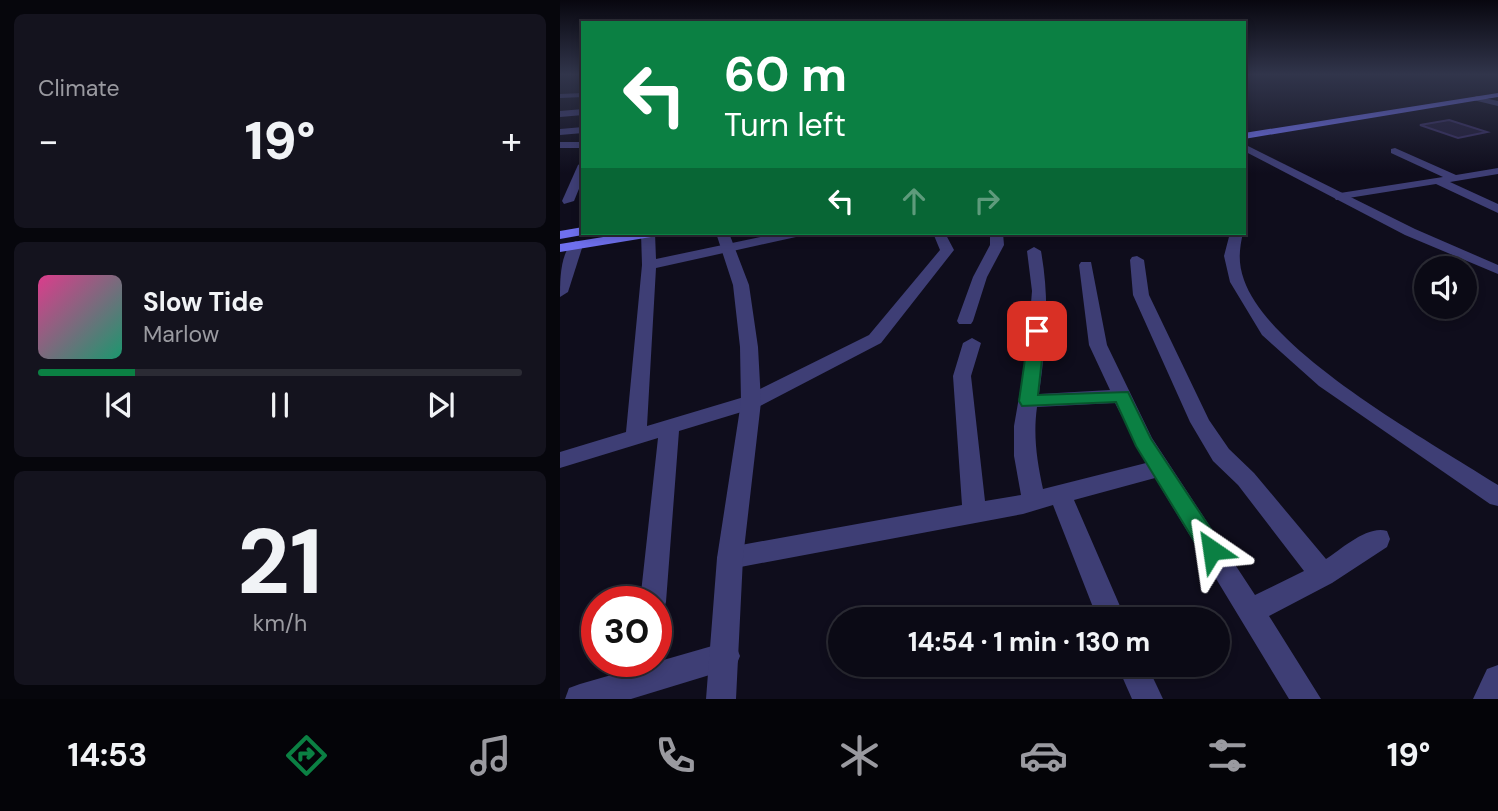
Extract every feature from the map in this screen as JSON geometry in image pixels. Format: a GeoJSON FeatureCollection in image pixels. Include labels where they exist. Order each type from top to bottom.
{"type":"FeatureCollection","features":[{"type":"Feature","properties":{"kind":"main road"},"geometry":{"type":"LineString","coordinates":[[1246,127],[1397,108]]}},
{"type":"Feature","properties":{"kind":"main road"},"geometry":{"type":"LineString","coordinates":[[1246,136],[1417,108]]}},
{"type":"Feature","properties":{"kind":"main road"},"geometry":{"type":"LineString","coordinates":[[560,235],[579,238],[621,235]]}},
{"type":"Feature","properties":{"kind":"main road"},"geometry":{"type":"LineString","coordinates":[[560,247],[579,238]]}},
{"type":"Feature","properties":{"kind":"street"},"geometry":{"type":"LineString","coordinates":[[560,114],[581,112]]}},
{"type":"Feature","properties":{"kind":"street"},"geometry":{"type":"LineString","coordinates":[[560,132],[581,130]]}},
{"type":"Feature","properties":{"kind":"street"},"geometry":{"type":"LineString","coordinates":[[560,145],[581,145]]}},
{"type":"Feature","properties":{"kind":"street"},"geometry":{"type":"LineString","coordinates":[[1246,148],[1410,232],[1498,270]]}},
{"type":"Feature","properties":{"kind":"street"},"geometry":{"type":"LineString","coordinates":[[1395,151],[1455,178]]}},
{"type":"Feature","properties":{"kind":"street"},"geometry":{"type":"LineString","coordinates":[[564,202],[581,169]]}},
{"type":"Feature","properties":{"kind":"street"},"geometry":{"type":"LineString","coordinates":[[1340,197],[1498,172]]}},
{"type":"Feature","properties":{"kind":"street"},"geometry":{"type":"LineString","coordinates":[[1438,181],[1498,209]]}},
{"type":"Feature","properties":{"kind":"street"},"geometry":{"type":"LineString","coordinates":[[636,436],[649,235]]}},
{"type":"Feature","properties":{"kind":"street"},"geometry":{"type":"LineString","coordinates":[[649,265],[725,241],[778,235]]}},
{"type":"Feature","properties":{"kind":"street"},"geometry":{"type":"LineString","coordinates":[[560,460],[751,402],[875,340],[947,250],[940,235]]}},
{"type":"Feature","properties":{"kind":"street"},"geometry":{"type":"LineString","coordinates":[[965,321],[980,277],[997,245],[998,235]]}},
{"type":"Feature","properties":{"kind":"street"},"geometry":{"type":"LineString","coordinates":[[1236,235],[1231,256],[1237,282],[1268,331],[1326,382],[1498,497]]}},
{"type":"Feature","properties":{"kind":"street"},"geometry":{"type":"LineString","coordinates":[[560,292],[579,238]]}},
{"type":"Feature","properties":{"kind":"street"},"geometry":{"type":"LineString","coordinates":[[721,699],[726,656],[730,558],[751,402],[749,347],[741,285],[725,241]]}},
{"type":"Feature","properties":{"kind":"street"},"geometry":{"type":"LineString","coordinates":[[1034,251],[1040,292],[1024,426],[1025,456],[1034,501]]}},
{"type":"Feature","properties":{"kind":"street"},"geometry":{"type":"LineString","coordinates":[[1137,260],[1141,295],[1200,422],[1221,455],[1246,479],[1323,575]]}},
{"type":"Feature","properties":{"kind":"street"},"geometry":{"type":"LineString","coordinates":[[1086,265],[1098,345],[1143,441],[1306,699]]}},
{"type":"Feature","properties":{"kind":"street"},"geometry":{"type":"LineString","coordinates":[[972,343],[962,376],[974,513]]}},
{"type":"Feature","properties":{"kind":"street"},"geometry":{"type":"LineString","coordinates":[[1028,401],[1122,396]]}},
{"type":"Feature","properties":{"kind":"street"},"geometry":{"type":"LineString","coordinates":[[654,586],[669,427]]}},
{"type":"Feature","properties":{"kind":"street"},"geometry":{"type":"LineString","coordinates":[[730,558],[1034,501],[1160,468]]}},
{"type":"Feature","properties":{"kind":"street"},"geometry":{"type":"LineString","coordinates":[[1060,495],[1107,607]]}},
{"type":"Feature","properties":{"kind":"street"},"geometry":{"type":"LineString","coordinates":[[1250,611],[1323,575],[1378,539]]}},
{"type":"Feature","properties":{"kind":"street"},"geometry":{"type":"LineString","coordinates":[[672,665],[726,656]]}},
{"type":"Feature","properties":{"kind":"street"},"geometry":{"type":"LineString","coordinates":[[580,699],[630,677]]}},
{"type":"Feature","properties":{"kind":"street"},"geometry":{"type":"LineString","coordinates":[[1138,677],[1148,699]]}},
{"type":"Feature","properties":{"kind":"street"},"geometry":{"type":"LineString","coordinates":[[1488,699],[1498,680]]}},
{"type":"Feature","properties":{"kind":"building"},"geometry":{"type":"Polygon","coordinates":[[[1449,120],[1487,132],[1458,138],[1420,125],[1449,120]]]}},
{"type":"Feature","properties":{"kind":"route"},"geometry":{"type":"LineString","coordinates":[[1037,331],[1028,401],[1122,396],[1143,441],[1212,550]]}}]}
